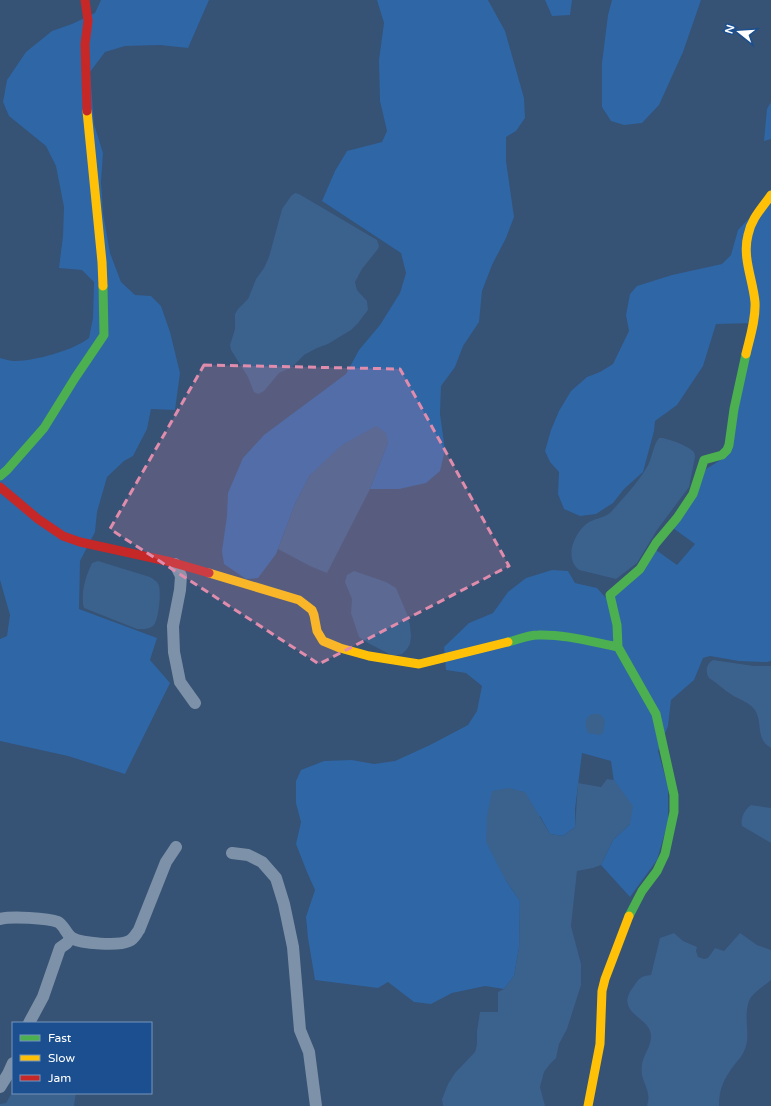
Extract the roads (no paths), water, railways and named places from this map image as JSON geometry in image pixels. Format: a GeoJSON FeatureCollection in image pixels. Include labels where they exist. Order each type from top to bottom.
{"type":"FeatureCollection","features":[{"type":"Feature","properties":{"kind":"street"},"geometry":{"type":"LineString","coordinates":[[0,476],[44,428],[104,335],[102,262],[87,116],[85,44],[88,22],[86,0]]}},
{"type":"Feature","properties":{"kind":"street"},"geometry":{"type":"LineString","coordinates":[[588,1106],[600,1044],[602,991],[605,979],[629,916],[642,891],[657,871],[665,854],[674,812],[672,776],[656,714],[618,647],[617,625],[610,595],[640,569],[656,543],[683,509],[696,487],[704,460],[721,455],[726,450],[755,312],[755,300],[746,254],[746,241],[751,224],[771,195]]}},
{"type":"Feature","properties":{"kind":"street"},"geometry":{"type":"LineString","coordinates":[[0,487],[38,519],[63,536],[80,542],[175,564],[299,600],[308,605],[312,610],[318,633],[323,641],[332,646],[399,663],[419,664],[536,635],[570,638],[618,647]]}},
{"type":"Feature","properties":{"kind":"street"},"geometry":{"type":"LineString","coordinates":[[175,564],[181,576],[180,590],[173,626],[174,652],[180,682],[195,704]]}},
{"type":"Feature","properties":{"kind":"street"},"geometry":{"type":"LineString","coordinates":[[0,919],[15,917],[60,923],[71,937],[76,940],[98,944],[118,944],[128,942],[133,939],[139,930],[166,862],[176,847]]}},
{"type":"Feature","properties":{"kind":"street"},"geometry":{"type":"LineString","coordinates":[[232,853],[248,855],[262,862],[276,878],[284,904],[293,947],[300,1030],[309,1052],[316,1106]]}},
{"type":"Feature","properties":{"kind":"street"},"geometry":{"type":"LineString","coordinates":[[30,1022],[34,1012],[43,997],[60,948],[67,943],[71,937]]}},
{"type":"Feature","properties":{"kind":"street"},"geometry":{"type":"LineString","coordinates":[[0,1086],[12,1064]]}}]}
